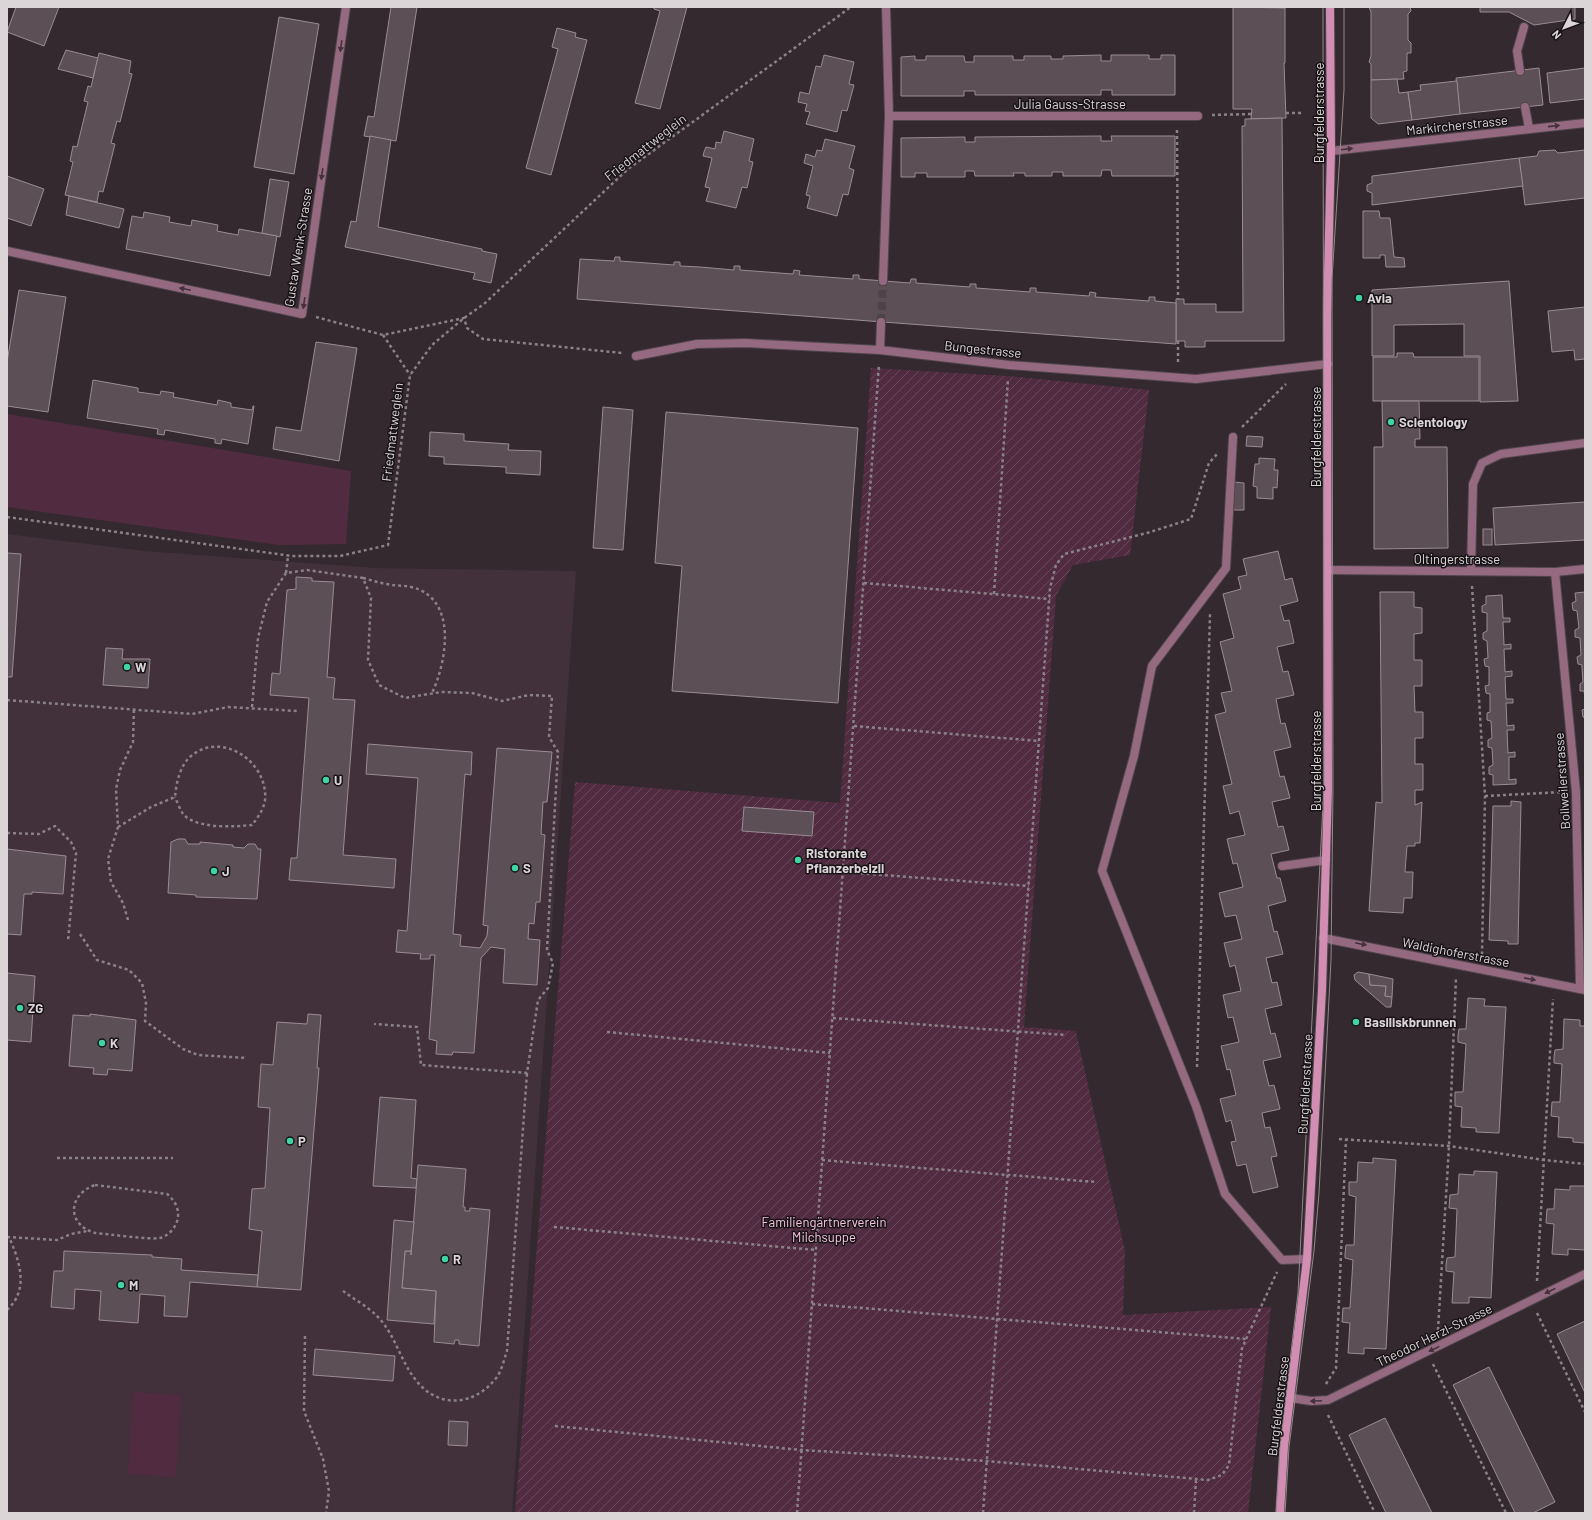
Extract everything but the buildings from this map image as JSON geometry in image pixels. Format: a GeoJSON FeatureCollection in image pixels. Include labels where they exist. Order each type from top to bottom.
{"type":"FeatureCollection","features":[{"type":"Feature","properties":{"kind":"main road","name":"Burgfelderstrasse"},"geometry":{"type":"LineString","coordinates":[[1280,1513],[1284,1447],[1307,1259],[1322,990],[1328,789],[1327,316],[1331,151],[1330,7]]}},
{"type":"Feature","properties":{"kind":"street","name":"Gustav Wenk-Strasse"},"geometry":{"type":"LineString","coordinates":[[7,251],[302,314],[346,7]]}},
{"type":"Feature","properties":{"kind":"street"},"geometry":{"type":"LineString","coordinates":[[883,281],[889,116],[886,7]]}},
{"type":"Feature","properties":{"kind":"street"},"geometry":{"type":"LineString","coordinates":[[1520,71],[1517,51],[1524,27]]}},
{"type":"Feature","properties":{"kind":"street"},"geometry":{"type":"LineString","coordinates":[[1525,107],[1529,128]]}},
{"type":"Feature","properties":{"kind":"street","name":"Julia Gauss-Strasse"},"geometry":{"type":"LineString","coordinates":[[889,116],[1198,116]]}},
{"type":"Feature","properties":{"kind":"street","name":"Markircherstrasse"},"geometry":{"type":"LineString","coordinates":[[1331,151],[1585,122]]}},
{"type":"Feature","properties":{"kind":"street"},"geometry":{"type":"LineString","coordinates":[[880,350],[881,322]]}},
{"type":"Feature","properties":{"kind":"street","name":"Bungestrasse"},"geometry":{"type":"LineString","coordinates":[[636,356],[697,344],[745,343],[880,350],[1009,365],[1196,379],[1328,364]]}},
{"type":"Feature","properties":{"kind":"street"},"geometry":{"type":"LineString","coordinates":[[1233,436],[1226,568],[1152,666],[1134,756],[1102,871],[1196,1106],[1225,1194],[1282,1260],[1307,1259]]}},
{"type":"Feature","properties":{"kind":"street"},"geometry":{"type":"LineString","coordinates":[[1471,570],[1472,484],[1482,463],[1501,454],[1585,443]]}},
{"type":"Feature","properties":{"kind":"street","name":"Oltingerstrasse"},"geometry":{"type":"LineString","coordinates":[[1328,570],[1471,570],[1555,572],[1585,569]]}},
{"type":"Feature","properties":{"kind":"street","name":"Bollweilerstrasse"},"geometry":{"type":"LineString","coordinates":[[1555,572],[1576,792],[1582,989]]}},
{"type":"Feature","properties":{"kind":"street"},"geometry":{"type":"LineString","coordinates":[[1282,866],[1326,860]]}},
{"type":"Feature","properties":{"kind":"street","name":"Waldighoferstrasse"},"geometry":{"type":"LineString","coordinates":[[1323,938],[1582,989]]}},
{"type":"Feature","properties":{"kind":"street","name":"Theodor Herzl-Strasse"},"geometry":{"type":"LineString","coordinates":[[1291,1398],[1311,1402],[1328,1400],[1585,1274]]}},
{"type":"Feature","properties":{"kind":"path","name":"Friedmattweglein"},"geometry":{"type":"LineString","coordinates":[[288,556],[340,556],[388,545],[410,375],[432,345],[464,318],[484,304],[628,169],[851,7]]}},
{"type":"Feature","properties":{"kind":"path"},"geometry":{"type":"LineString","coordinates":[[1286,113],[1302,113]]}},
{"type":"Feature","properties":{"kind":"path"},"geometry":{"type":"LineString","coordinates":[[1198,116],[1251,114]]}},
{"type":"Feature","properties":{"kind":"path"},"geometry":{"type":"LineString","coordinates":[[1177,116],[1178,299]]}},
{"type":"Feature","properties":{"kind":"path","name":"Friedmattweglein"},"geometry":{"type":"LineString","coordinates":[[302,314],[384,335],[464,318]]}},
{"type":"Feature","properties":{"kind":"path"},"geometry":{"type":"LineString","coordinates":[[464,318],[467,328],[483,339],[614,351],[636,356]]}},
{"type":"Feature","properties":{"kind":"path"},"geometry":{"type":"LineString","coordinates":[[384,335],[410,375]]}},
{"type":"Feature","properties":{"kind":"path"},"geometry":{"type":"LineString","coordinates":[[1178,342],[1178,378]]}},
{"type":"Feature","properties":{"kind":"path"},"geometry":{"type":"LineString","coordinates":[[797,1513],[880,350]]}},
{"type":"Feature","properties":{"kind":"path"},"geometry":{"type":"LineString","coordinates":[[994,594],[1009,365]]}},
{"type":"Feature","properties":{"kind":"path"},"geometry":{"type":"LineString","coordinates":[[983,1513],[1039,741],[1050,599],[1056,565],[1064,554],[1147,533],[1191,519],[1209,463],[1233,436],[1303,367]]}},
{"type":"Feature","properties":{"kind":"path"},"geometry":{"type":"LineString","coordinates":[[7,517],[288,556],[286,573],[267,602],[258,638],[252,707]]}},
{"type":"Feature","properties":{"kind":"path"},"geometry":{"type":"LineString","coordinates":[[286,573],[307,570],[412,587],[423,592],[439,606],[445,631],[445,644],[437,682],[432,693]]}},
{"type":"Feature","properties":{"kind":"path"},"geometry":{"type":"LineString","coordinates":[[1471,570],[1485,796],[1482,969]]}},
{"type":"Feature","properties":{"kind":"path"},"geometry":{"type":"LineString","coordinates":[[343,1291],[378,1317],[394,1340],[415,1379],[429,1393],[447,1400],[464,1400],[482,1393],[498,1376],[507,1351],[527,1073],[538,1000],[548,988],[553,963],[547,950],[558,752],[549,737],[552,696],[529,695],[502,701],[472,693],[432,693],[405,698],[379,685],[368,660],[371,598],[363,578]]}},
{"type":"Feature","properties":{"kind":"path"},"geometry":{"type":"LineString","coordinates":[[864,583],[1050,599]]}},
{"type":"Feature","properties":{"kind":"path"},"geometry":{"type":"LineString","coordinates":[[1197,1074],[1211,588]]}},
{"type":"Feature","properties":{"kind":"path"},"geometry":{"type":"LineString","coordinates":[[7,700],[134,708],[192,714],[228,707],[252,707],[297,711]]}},
{"type":"Feature","properties":{"kind":"path"},"geometry":{"type":"LineString","coordinates":[[128,920],[123,903],[111,882],[108,859],[118,827],[116,789],[120,770],[133,742],[134,708]]}},
{"type":"Feature","properties":{"kind":"path"},"geometry":{"type":"LineString","coordinates":[[854,726],[1039,741]]}},
{"type":"Feature","properties":{"kind":"path"},"geometry":{"type":"LineString","coordinates":[[211,745],[232,748],[245,756],[258,771],[266,792],[262,812],[252,825],[235,827],[203,824],[184,814],[175,797],[177,779],[191,756],[211,745]]}},
{"type":"Feature","properties":{"kind":"path"},"geometry":{"type":"LineString","coordinates":[[1485,796],[1576,792]]}},
{"type":"Feature","properties":{"kind":"path"},"geometry":{"type":"LineString","coordinates":[[118,827],[150,807],[175,797]]}},
{"type":"Feature","properties":{"kind":"path"},"geometry":{"type":"LineString","coordinates":[[7,833],[39,834],[55,826],[71,842],[76,853],[68,941]]}},
{"type":"Feature","properties":{"kind":"path"},"geometry":{"type":"LineString","coordinates":[[843,872],[1028,886]]}},
{"type":"Feature","properties":{"kind":"path"},"geometry":{"type":"LineString","coordinates":[[80,934],[97,960],[128,970],[142,983],[146,1003],[145,1021],[183,1049],[198,1055],[247,1058]]}},
{"type":"Feature","properties":{"kind":"path"},"geometry":{"type":"LineString","coordinates":[[1437,1347],[1449,1146],[1456,964]]}},
{"type":"Feature","properties":{"kind":"path"},"geometry":{"type":"LineString","coordinates":[[1554,984],[1534,1299],[1585,1412]]}},
{"type":"Feature","properties":{"kind":"path"},"geometry":{"type":"LineString","coordinates":[[833,1018],[1066,1035]]}},
{"type":"Feature","properties":{"kind":"path"},"geometry":{"type":"LineString","coordinates":[[374,1024],[417,1027],[421,1065],[527,1073]]}},
{"type":"Feature","properties":{"kind":"path"},"geometry":{"type":"LineString","coordinates":[[607,1032],[830,1053]]}},
{"type":"Feature","properties":{"kind":"path"},"geometry":{"type":"LineString","coordinates":[[1339,1139],[1449,1146],[1544,1160],[1585,1164]]}},
{"type":"Feature","properties":{"kind":"path"},"geometry":{"type":"LineString","coordinates":[[1346,1140],[1336,1368],[1326,1383],[1328,1416],[1374,1513]]}},
{"type":"Feature","properties":{"kind":"path"},"geometry":{"type":"LineString","coordinates":[[57,1158],[173,1158]]}},
{"type":"Feature","properties":{"kind":"path"},"geometry":{"type":"LineString","coordinates":[[822,1160],[1096,1182]]}},
{"type":"Feature","properties":{"kind":"path"},"geometry":{"type":"LineString","coordinates":[[7,1310],[16,1296],[21,1281],[21,1270],[8,1237],[57,1240],[71,1234],[87,1231],[95,1233],[159,1238],[167,1235],[175,1226],[178,1214],[177,1206],[173,1199],[167,1194],[95,1185],[81,1192],[74,1206],[77,1221],[87,1231]]}},
{"type":"Feature","properties":{"kind":"path"},"geometry":{"type":"LineString","coordinates":[[554,1227],[816,1250]]}},
{"type":"Feature","properties":{"kind":"path"},"geometry":{"type":"LineString","coordinates":[[555,1426],[801,1450],[986,1461],[1208,1480],[1222,1475],[1229,1465],[1242,1348],[1282,1260]]}},
{"type":"Feature","properties":{"kind":"path"},"geometry":{"type":"LineString","coordinates":[[812,1304],[1246,1339]]}},
{"type":"Feature","properties":{"kind":"path"},"geometry":{"type":"LineString","coordinates":[[305,1336],[304,1411],[324,1459],[329,1491],[326,1513]]}},
{"type":"Feature","properties":{"kind":"path"},"geometry":{"type":"LineString","coordinates":[[1426,1352],[1506,1513]]}},
{"type":"Feature","properties":{"kind":"path"},"geometry":{"type":"LineString","coordinates":[[1194,1513],[1196,1479]]}},
{"type":"Feature","properties":{"kind":"shaded area"},"geometry":{"type":"Polygon","coordinates":[[[7,534],[145,551],[375,568],[576,571],[512,1513],[7,1513],[7,534]]]}},
{"type":"Feature","properties":{"kind":"green space","name":"Familiengärtnerverein Milchsuppe"},"geometry":{"type":"Polygon","coordinates":[[[871,368],[1008,376],[1149,390],[1130,555],[1073,565],[1056,596],[1024,1027],[1076,1031],[1125,1251],[1123,1315],[1271,1307],[1248,1513],[515,1513],[575,782],[840,803],[871,368]]]}},
{"type":"Feature","properties":{"kind":"green space"},"geometry":{"type":"Polygon","coordinates":[[[7,414],[351,471],[346,544],[279,545],[7,507],[7,414]]]}},
{"type":"Feature","properties":{"kind":"green space"},"geometry":{"type":"Polygon","coordinates":[[[133,1392],[181,1395],[176,1477],[128,1474],[133,1392]]]}},
{"type":"Feature","properties":{"kind":"tunnel"},"geometry":{"type":"LineString","coordinates":[[881,322],[883,281]]}},
{"type":"Feature","properties":{"kind":"tram line"},"geometry":{"type":"LineString","coordinates":[[1276,1513],[1280,1447],[1298,1293],[1324,785],[1323,7]]}},
{"type":"Feature","properties":{"kind":"tram line"},"geometry":{"type":"LineString","coordinates":[[1285,1513],[1289,1447],[1314,1251],[1319,1193],[1331,960],[1333,786],[1332,279],[1344,90],[1344,7]]}},
{"type":"Feature","properties":{"kind":"place","name":"Avia"},"geometry":{"type":"Point","coordinates":[1359,298]}},
{"type":"Feature","properties":{"kind":"place","name":"Scientology"},"geometry":{"type":"Point","coordinates":[1391,422]}},
{"type":"Feature","properties":{"kind":"place","name":"W"},"geometry":{"type":"Point","coordinates":[127,667]}},
{"type":"Feature","properties":{"kind":"place","name":"U"},"geometry":{"type":"Point","coordinates":[326,780]}},
{"type":"Feature","properties":{"kind":"place","name":"Ristorante Pflanzerbeizli"},"geometry":{"type":"Point","coordinates":[798,860]}},
{"type":"Feature","properties":{"kind":"place","name":"S"},"geometry":{"type":"Point","coordinates":[515,868]}},
{"type":"Feature","properties":{"kind":"place","name":"J"},"geometry":{"type":"Point","coordinates":[214,871]}},
{"type":"Feature","properties":{"kind":"place","name":"ZG"},"geometry":{"type":"Point","coordinates":[20,1008]}},
{"type":"Feature","properties":{"kind":"place","name":"Basiliskbrunnen"},"geometry":{"type":"Point","coordinates":[1356,1022]}},
{"type":"Feature","properties":{"kind":"place","name":"K"},"geometry":{"type":"Point","coordinates":[102,1043]}},
{"type":"Feature","properties":{"kind":"place","name":"P"},"geometry":{"type":"Point","coordinates":[290,1141]}},
{"type":"Feature","properties":{"kind":"place","name":"R"},"geometry":{"type":"Point","coordinates":[445,1259]}},
{"type":"Feature","properties":{"kind":"place","name":"M"},"geometry":{"type":"Point","coordinates":[121,1285]}}]}
